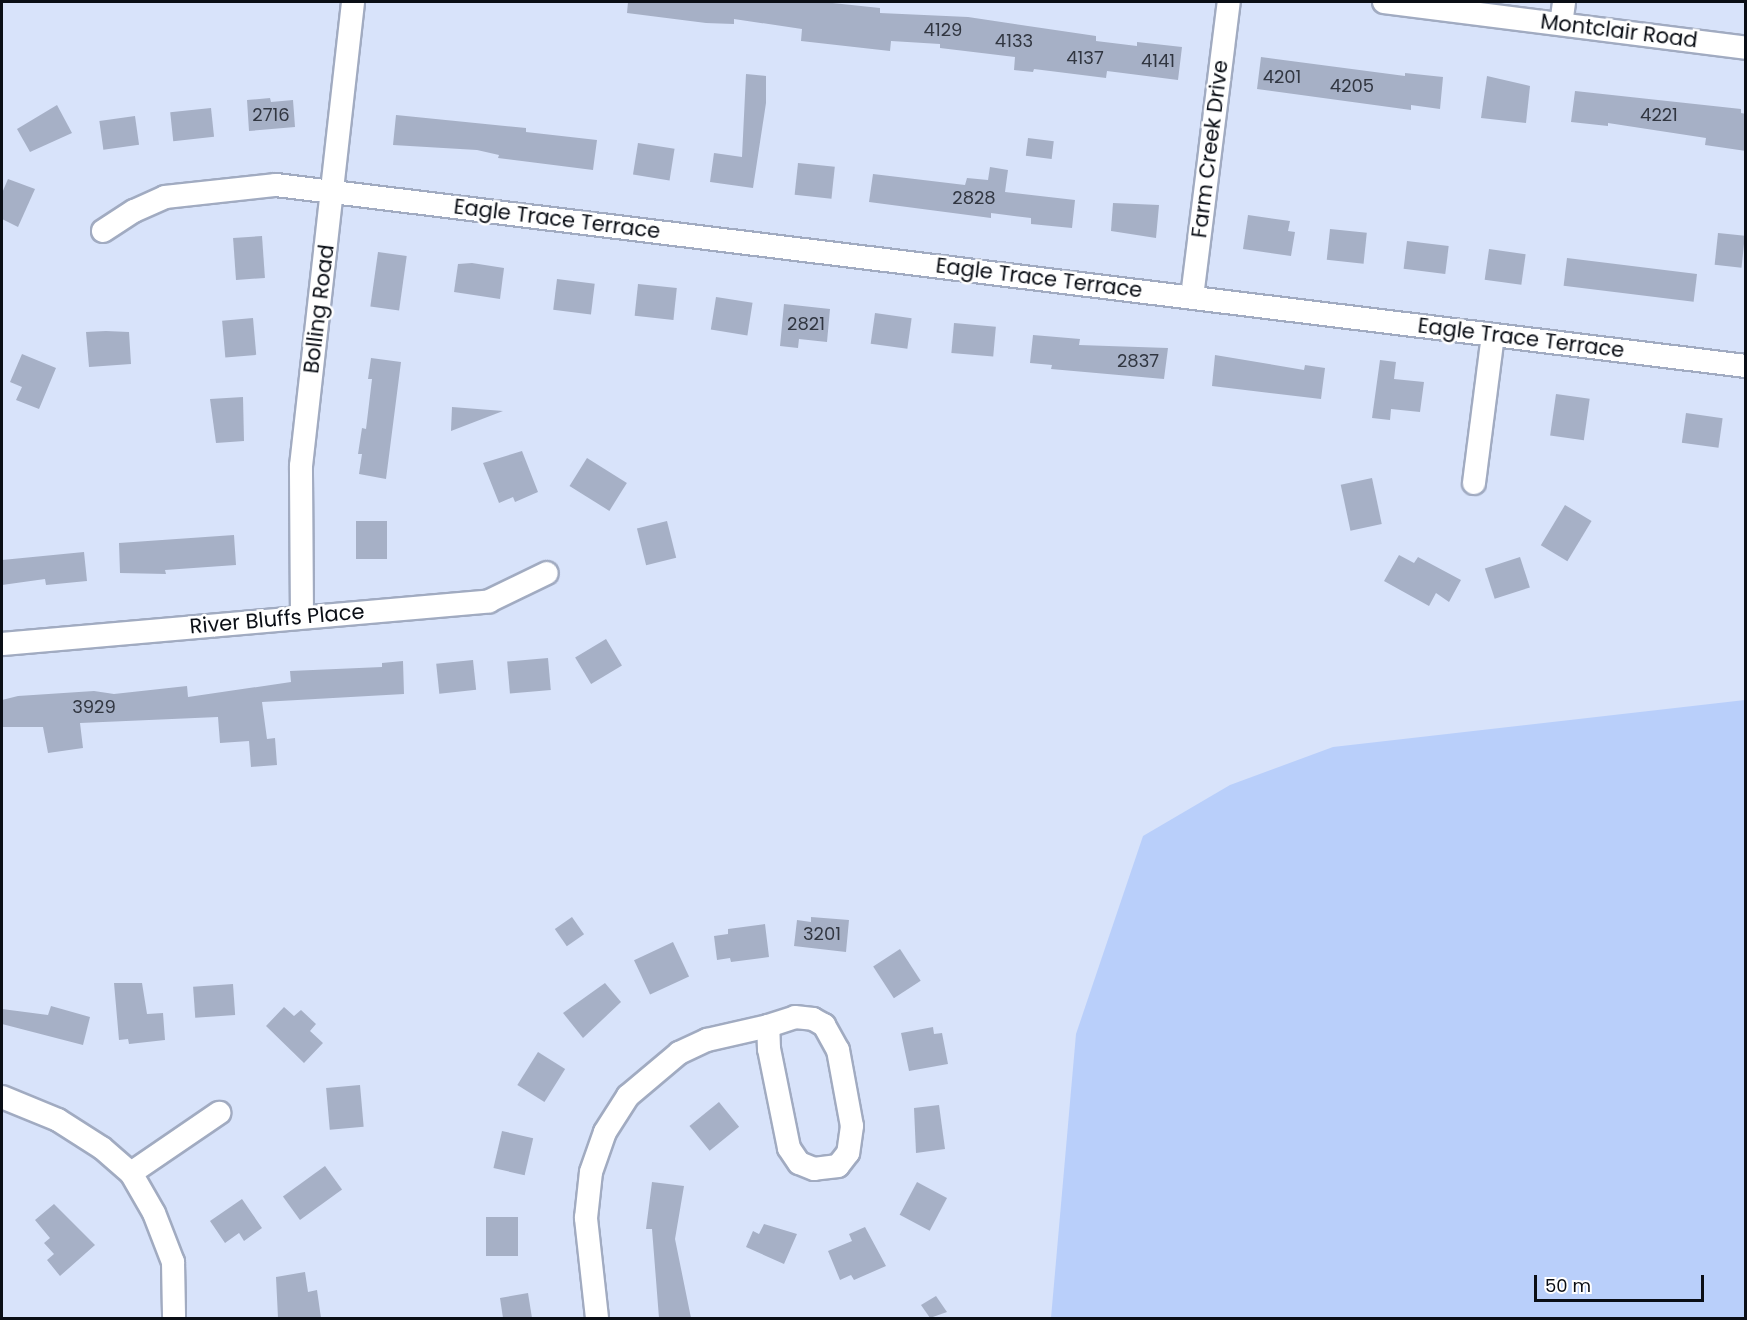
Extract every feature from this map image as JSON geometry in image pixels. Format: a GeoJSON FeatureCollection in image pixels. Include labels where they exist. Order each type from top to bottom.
{"type":"FeatureCollection","features":[{"type":"Feature","properties":{"kind":"street","name":"Bolling Road"},"geometry":{"type":"LineString","coordinates":[[302,617],[301,466],[353,2]]}},
{"type":"Feature","properties":{"kind":"street","name":"Farm Creek Drive"},"geometry":{"type":"LineString","coordinates":[[1192,297],[1229,2]]}},
{"type":"Feature","properties":{"kind":"street","name":"Montclair Road"},"geometry":{"type":"LineString","coordinates":[[1384,2],[1746,48]]}},
{"type":"Feature","properties":{"kind":"street"},"geometry":{"type":"LineString","coordinates":[[1562,24],[1564,2]]}},
{"type":"Feature","properties":{"kind":"street","name":"Eagle Trace Terrace"},"geometry":{"type":"LineString","coordinates":[[103,231],[134,211],[165,197],[276,185],[1746,366]]}},
{"type":"Feature","properties":{"kind":"street"},"geometry":{"type":"LineString","coordinates":[[1474,483],[1493,335]]}},
{"type":"Feature","properties":{"kind":"street","name":"River Bluffs Place"},"geometry":{"type":"LineString","coordinates":[[2,644],[489,601],[547,573]]}},
{"type":"Feature","properties":{"kind":"street"},"geometry":{"type":"LineString","coordinates":[[597,1318],[586,1218],[591,1172],[604,1132],[628,1096],[678,1053],[707,1040],[768,1026],[795,1017],[813,1019],[831,1033],[852,1126],[848,1153],[838,1166],[814,1169],[799,1163],[789,1148],[769,1049],[768,1026]]}},
{"type":"Feature","properties":{"kind":"street"},"geometry":{"type":"LineString","coordinates":[[2,1097],[58,1120],[102,1148],[131,1173],[154,1213],[173,1263],[174,1316]]}},
{"type":"Feature","properties":{"kind":"street"},"geometry":{"type":"LineString","coordinates":[[131,1173],[219,1113]]}},
{"type":"Feature","properties":{"kind":"shaded area"},"geometry":{"type":"Polygon","coordinates":[[[1745,700],[1745,1318],[1051,1318],[1076,1034],[1143,836],[1230,785],[1333,747],[1745,700]]]}},
{"type":"Feature","properties":{"kind":"building"},"geometry":{"type":"Polygon","coordinates":[[[628,2],[823,2],[880,8],[880,13],[968,17],[1096,36],[1096,41],[1137,46],[1137,42],[1182,47],[1178,80],[1107,71],[1106,78],[1034,69],[1033,72],[1014,70],[1015,57],[940,48],[940,44],[891,41],[890,51],[801,41],[802,29],[734,19],[734,24],[706,23],[627,13],[628,2]]]}},
{"type":"Feature","properties":{"kind":"building"},"geometry":{"type":"Polygon","coordinates":[[[1261,57],[1405,76],[1405,73],[1443,77],[1440,109],[1411,105],[1411,110],[1257,89],[1261,57]]]}},
{"type":"Feature","properties":{"kind":"building"},"geometry":{"type":"Polygon","coordinates":[[[746,74],[766,76],[766,103],[753,188],[710,182],[714,153],[742,157],[746,74]]]}},
{"type":"Feature","properties":{"kind":"building"},"geometry":{"type":"Polygon","coordinates":[[[1487,76],[1530,86],[1526,123],[1481,118],[1487,76]]]}},
{"type":"Feature","properties":{"kind":"building"},"geometry":{"type":"Polygon","coordinates":[[[1575,91],[1741,109],[1741,113],[1746,114],[1746,151],[1705,145],[1706,138],[1608,123],[1608,126],[1571,122],[1575,91]]]}},
{"type":"Feature","properties":{"kind":"building"},"geometry":{"type":"Polygon","coordinates":[[[270,98],[271,102],[293,100],[295,127],[249,131],[247,100],[270,98]]]}},
{"type":"Feature","properties":{"kind":"building"},"geometry":{"type":"Polygon","coordinates":[[[57,105],[72,133],[30,152],[17,129],[57,105]]]}},
{"type":"Feature","properties":{"kind":"building"},"geometry":{"type":"Polygon","coordinates":[[[211,108],[214,137],[173,141],[170,112],[211,108]]]}},
{"type":"Feature","properties":{"kind":"building"},"geometry":{"type":"Polygon","coordinates":[[[396,115],[526,128],[526,132],[597,140],[593,170],[498,158],[499,155],[477,150],[393,145],[396,115]]]}},
{"type":"Feature","properties":{"kind":"building"},"geometry":{"type":"Polygon","coordinates":[[[135,116],[139,145],[103,150],[99,121],[135,116]]]}},
{"type":"Feature","properties":{"kind":"building"},"geometry":{"type":"Polygon","coordinates":[[[1028,138],[1054,141],[1052,159],[1026,156],[1028,138]]]}},
{"type":"Feature","properties":{"kind":"building"},"geometry":{"type":"Polygon","coordinates":[[[638,143],[675,149],[670,180],[633,175],[638,143]]]}},
{"type":"Feature","properties":{"kind":"building"},"geometry":{"type":"Polygon","coordinates":[[[798,163],[835,167],[831,199],[795,195],[798,163]]]}},
{"type":"Feature","properties":{"kind":"building"},"geometry":{"type":"Polygon","coordinates":[[[990,167],[1008,170],[1005,192],[1075,200],[1072,228],[1031,224],[1031,218],[991,213],[991,218],[869,202],[873,174],[965,185],[967,178],[988,180],[990,167]]]}},
{"type":"Feature","properties":{"kind":"building"},"geometry":{"type":"Polygon","coordinates":[[[8,179],[35,189],[18,227],[2,219],[2,193],[8,179]]]}},
{"type":"Feature","properties":{"kind":"building"},"geometry":{"type":"Polygon","coordinates":[[[1113,203],[1159,205],[1156,238],[1111,231],[1113,203]]]}},
{"type":"Feature","properties":{"kind":"building"},"geometry":{"type":"Polygon","coordinates":[[[1248,215],[1290,221],[1288,231],[1295,232],[1291,256],[1243,249],[1248,215]]]}},
{"type":"Feature","properties":{"kind":"building"},"geometry":{"type":"Polygon","coordinates":[[[1330,229],[1367,233],[1364,264],[1327,260],[1330,229]]]}},
{"type":"Feature","properties":{"kind":"building"},"geometry":{"type":"Polygon","coordinates":[[[1718,233],[1745,236],[1742,268],[1715,265],[1718,233]]]}},
{"type":"Feature","properties":{"kind":"building"},"geometry":{"type":"Polygon","coordinates":[[[262,236],[265,278],[236,280],[233,238],[262,236]]]}},
{"type":"Feature","properties":{"kind":"building"},"geometry":{"type":"Polygon","coordinates":[[[1407,241],[1449,246],[1445,274],[1404,269],[1407,241]]]}},
{"type":"Feature","properties":{"kind":"building"},"geometry":{"type":"Polygon","coordinates":[[[1489,249],[1526,254],[1521,285],[1485,280],[1489,249]]]}},
{"type":"Feature","properties":{"kind":"building"},"geometry":{"type":"Polygon","coordinates":[[[378,252],[407,256],[399,311],[370,306],[378,252]]]}},
{"type":"Feature","properties":{"kind":"building"},"geometry":{"type":"Polygon","coordinates":[[[1567,258],[1697,274],[1694,302],[1564,286],[1567,258]]]}},
{"type":"Feature","properties":{"kind":"building"},"geometry":{"type":"Polygon","coordinates":[[[472,263],[504,268],[500,299],[454,292],[458,264],[472,263]]]}},
{"type":"Feature","properties":{"kind":"building"},"geometry":{"type":"Polygon","coordinates":[[[557,279],[595,284],[591,314],[553,310],[557,279]]]}},
{"type":"Feature","properties":{"kind":"building"},"geometry":{"type":"Polygon","coordinates":[[[638,284],[677,288],[673,320],[635,316],[638,284]]]}},
{"type":"Feature","properties":{"kind":"building"},"geometry":{"type":"Polygon","coordinates":[[[716,297],[753,303],[747,335],[711,330],[716,297]]]}},
{"type":"Feature","properties":{"kind":"building"},"geometry":{"type":"Polygon","coordinates":[[[784,304],[830,309],[827,342],[799,339],[798,348],[780,346],[784,304]]]}},
{"type":"Feature","properties":{"kind":"building"},"geometry":{"type":"Polygon","coordinates":[[[875,313],[912,318],[907,349],[871,344],[875,313]]]}},
{"type":"Feature","properties":{"kind":"building"},"geometry":{"type":"Polygon","coordinates":[[[253,318],[256,355],[225,358],[222,321],[253,318]]]}},
{"type":"Feature","properties":{"kind":"building"},"geometry":{"type":"Polygon","coordinates":[[[954,323],[996,327],[993,357],[951,353],[954,323]]]}},
{"type":"Feature","properties":{"kind":"building"},"geometry":{"type":"Polygon","coordinates":[[[86,332],[129,332],[131,364],[89,367],[86,332]]]}},
{"type":"Feature","properties":{"kind":"building"},"geometry":{"type":"Polygon","coordinates":[[[1033,335],[1080,339],[1079,345],[1168,348],[1164,379],[1051,369],[1052,365],[1030,363],[1033,335]]]}},
{"type":"Feature","properties":{"kind":"building"},"geometry":{"type":"Polygon","coordinates":[[[22,354],[56,368],[39,409],[16,400],[22,387],[10,382],[22,354]]]}},
{"type":"Feature","properties":{"kind":"building"},"geometry":{"type":"Polygon","coordinates":[[[1215,355],[1304,370],[1305,365],[1325,368],[1321,399],[1212,386],[1215,355]]]}},
{"type":"Feature","properties":{"kind":"building"},"geometry":{"type":"Polygon","coordinates":[[[371,358],[401,362],[386,479],[359,474],[362,454],[358,454],[362,428],[366,429],[372,379],[368,379],[371,358]]]}},
{"type":"Feature","properties":{"kind":"building"},"geometry":{"type":"Polygon","coordinates":[[[1380,360],[1396,362],[1394,379],[1424,382],[1420,412],[1391,409],[1390,420],[1372,418],[1380,360]]]}},
{"type":"Feature","properties":{"kind":"building"},"geometry":{"type":"Polygon","coordinates":[[[1556,394],[1590,399],[1584,440],[1550,436],[1556,394]]]}},
{"type":"Feature","properties":{"kind":"building"},"geometry":{"type":"Polygon","coordinates":[[[243,397],[244,441],[216,443],[210,399],[243,397]]]}},
{"type":"Feature","properties":{"kind":"building"},"geometry":{"type":"Polygon","coordinates":[[[452,407],[503,411],[451,431],[452,407]]]}},
{"type":"Feature","properties":{"kind":"building"},"geometry":{"type":"Polygon","coordinates":[[[1686,413],[1723,418],[1718,448],[1682,443],[1686,413]]]}},
{"type":"Feature","properties":{"kind":"building"},"geometry":{"type":"Polygon","coordinates":[[[522,451],[538,492],[515,502],[513,497],[499,503],[483,463],[522,451]]]}},
{"type":"Feature","properties":{"kind":"building"},"geometry":{"type":"Polygon","coordinates":[[[587,458],[627,483],[609,511],[570,486],[587,458]]]}},
{"type":"Feature","properties":{"kind":"building"},"geometry":{"type":"Polygon","coordinates":[[[1372,478],[1382,524],[1350,531],[1341,485],[1372,478]]]}},
{"type":"Feature","properties":{"kind":"building"},"geometry":{"type":"Polygon","coordinates":[[[1565,505],[1592,521],[1567,561],[1541,545],[1565,505]]]}},
{"type":"Feature","properties":{"kind":"building"},"geometry":{"type":"Polygon","coordinates":[[[356,521],[387,521],[387,559],[356,559],[356,521]]]}},
{"type":"Feature","properties":{"kind":"building"},"geometry":{"type":"Polygon","coordinates":[[[667,521],[676,558],[646,565],[637,528],[667,521]]]}},
{"type":"Feature","properties":{"kind":"building"},"geometry":{"type":"Polygon","coordinates":[[[234,535],[236,565],[165,570],[166,574],[120,573],[119,543],[234,535]]]}},
{"type":"Feature","properties":{"kind":"building"},"geometry":{"type":"Polygon","coordinates":[[[84,552],[87,581],[46,585],[45,579],[2,585],[2,560],[84,552]]]}},
{"type":"Feature","properties":{"kind":"building"},"geometry":{"type":"Polygon","coordinates":[[[1399,555],[1414,563],[1418,557],[1461,580],[1449,602],[1436,593],[1429,606],[1384,581],[1399,555]]]}},
{"type":"Feature","properties":{"kind":"building"},"geometry":{"type":"Polygon","coordinates":[[[1520,557],[1530,587],[1495,599],[1485,568],[1520,557]]]}},
{"type":"Feature","properties":{"kind":"building"},"geometry":{"type":"Polygon","coordinates":[[[606,639],[622,666],[591,684],[575,658],[606,639]]]}},
{"type":"Feature","properties":{"kind":"building"},"geometry":{"type":"Polygon","coordinates":[[[548,658],[551,690],[510,693],[507,662],[548,658]]]}},
{"type":"Feature","properties":{"kind":"building"},"geometry":{"type":"Polygon","coordinates":[[[473,660],[476,690],[439,694],[436,664],[473,660]]]}},
{"type":"Feature","properties":{"kind":"building"},"geometry":{"type":"Polygon","coordinates":[[[403,661],[404,694],[262,702],[267,739],[275,738],[277,765],[251,767],[249,741],[220,743],[218,717],[80,723],[83,748],[48,753],[43,727],[2,727],[2,700],[18,696],[94,691],[114,694],[187,686],[188,697],[291,682],[290,671],[382,667],[382,663],[403,661]]]}},
{"type":"Feature","properties":{"kind":"building"},"geometry":{"type":"Polygon","coordinates":[[[572,917],[584,934],[567,946],[555,929],[572,917]]]}},
{"type":"Feature","properties":{"kind":"building"},"geometry":{"type":"Polygon","coordinates":[[[811,917],[849,920],[846,952],[794,946],[797,920],[811,922],[811,917]]]}},
{"type":"Feature","properties":{"kind":"building"},"geometry":{"type":"Polygon","coordinates":[[[765,924],[769,957],[731,962],[730,958],[717,960],[714,936],[728,934],[728,929],[765,924]]]}},
{"type":"Feature","properties":{"kind":"building"},"geometry":{"type":"Polygon","coordinates":[[[673,942],[689,976],[650,995],[634,960],[673,942]]]}},
{"type":"Feature","properties":{"kind":"building"},"geometry":{"type":"Polygon","coordinates":[[[900,949],[921,981],[894,998],[873,966],[900,949]]]}},
{"type":"Feature","properties":{"kind":"building"},"geometry":{"type":"Polygon","coordinates":[[[114,983],[142,983],[147,1014],[163,1013],[165,1040],[129,1044],[128,1039],[119,1040],[114,983]]]}},
{"type":"Feature","properties":{"kind":"building"},"geometry":{"type":"Polygon","coordinates":[[[605,983],[621,1002],[583,1038],[563,1013],[605,983]]]}},
{"type":"Feature","properties":{"kind":"building"},"geometry":{"type":"Polygon","coordinates":[[[233,984],[235,1015],[195,1018],[193,987],[233,984]]]}},
{"type":"Feature","properties":{"kind":"building"},"geometry":{"type":"Polygon","coordinates":[[[51,1006],[90,1017],[83,1045],[2,1024],[2,1009],[48,1015],[51,1006]]]}},
{"type":"Feature","properties":{"kind":"building"},"geometry":{"type":"Polygon","coordinates":[[[284,1007],[294,1016],[301,1010],[316,1024],[310,1031],[323,1043],[304,1063],[266,1026],[284,1007]]]}},
{"type":"Feature","properties":{"kind":"building"},"geometry":{"type":"Polygon","coordinates":[[[933,1027],[934,1034],[942,1033],[948,1064],[909,1071],[901,1033],[933,1027]]]}},
{"type":"Feature","properties":{"kind":"building"},"geometry":{"type":"Polygon","coordinates":[[[538,1052],[565,1069],[544,1102],[517,1085],[538,1052]]]}},
{"type":"Feature","properties":{"kind":"building"},"geometry":{"type":"Polygon","coordinates":[[[360,1085],[364,1127],[330,1130],[326,1088],[360,1085]]]}},
{"type":"Feature","properties":{"kind":"building"},"geometry":{"type":"Polygon","coordinates":[[[719,1102],[739,1127],[710,1151],[689,1126],[719,1102]]]}},
{"type":"Feature","properties":{"kind":"building"},"geometry":{"type":"Polygon","coordinates":[[[939,1105],[945,1149],[916,1153],[914,1108],[939,1105]]]}},
{"type":"Feature","properties":{"kind":"building"},"geometry":{"type":"Polygon","coordinates":[[[502,1131],[533,1138],[525,1175],[493,1168],[502,1131]]]}},
{"type":"Feature","properties":{"kind":"building"},"geometry":{"type":"Polygon","coordinates":[[[325,1166],[342,1189],[300,1220],[283,1197],[325,1166]]]}},
{"type":"Feature","properties":{"kind":"building"},"geometry":{"type":"Polygon","coordinates":[[[652,1182],[684,1186],[675,1239],[691,1318],[659,1318],[652,1229],[646,1229],[652,1182]]]}},
{"type":"Feature","properties":{"kind":"building"},"geometry":{"type":"Polygon","coordinates":[[[917,1182],[947,1198],[930,1231],[900,1215],[917,1182]]]}},
{"type":"Feature","properties":{"kind":"building"},"geometry":{"type":"Polygon","coordinates":[[[242,1199],[262,1228],[244,1241],[239,1233],[225,1243],[210,1221],[242,1199]]]}},
{"type":"Feature","properties":{"kind":"building"},"geometry":{"type":"Polygon","coordinates":[[[54,1204],[95,1245],[60,1276],[47,1260],[54,1254],[44,1243],[50,1238],[35,1220],[54,1204]]]}},
{"type":"Feature","properties":{"kind":"building"},"geometry":{"type":"Polygon","coordinates":[[[486,1217],[518,1217],[518,1256],[486,1256],[486,1217]]]}},
{"type":"Feature","properties":{"kind":"building"},"geometry":{"type":"Polygon","coordinates":[[[764,1224],[797,1234],[784,1264],[746,1247],[753,1231],[759,1234],[764,1224]]]}},
{"type":"Feature","properties":{"kind":"building"},"geometry":{"type":"Polygon","coordinates":[[[865,1227],[886,1266],[854,1280],[851,1275],[840,1280],[828,1251],[852,1241],[849,1234],[865,1227]]]}},
{"type":"Feature","properties":{"kind":"building"},"geometry":{"type":"Polygon","coordinates":[[[305,1272],[308,1292],[317,1290],[321,1318],[278,1318],[276,1277],[305,1272]]]}},
{"type":"Feature","properties":{"kind":"building"},"geometry":{"type":"Polygon","coordinates":[[[528,1293],[532,1318],[503,1318],[500,1298],[528,1293]]]}},
{"type":"Feature","properties":{"kind":"building"},"geometry":{"type":"Polygon","coordinates":[[[936,1296],[947,1312],[930,1318],[921,1305],[936,1296]]]}}]}
